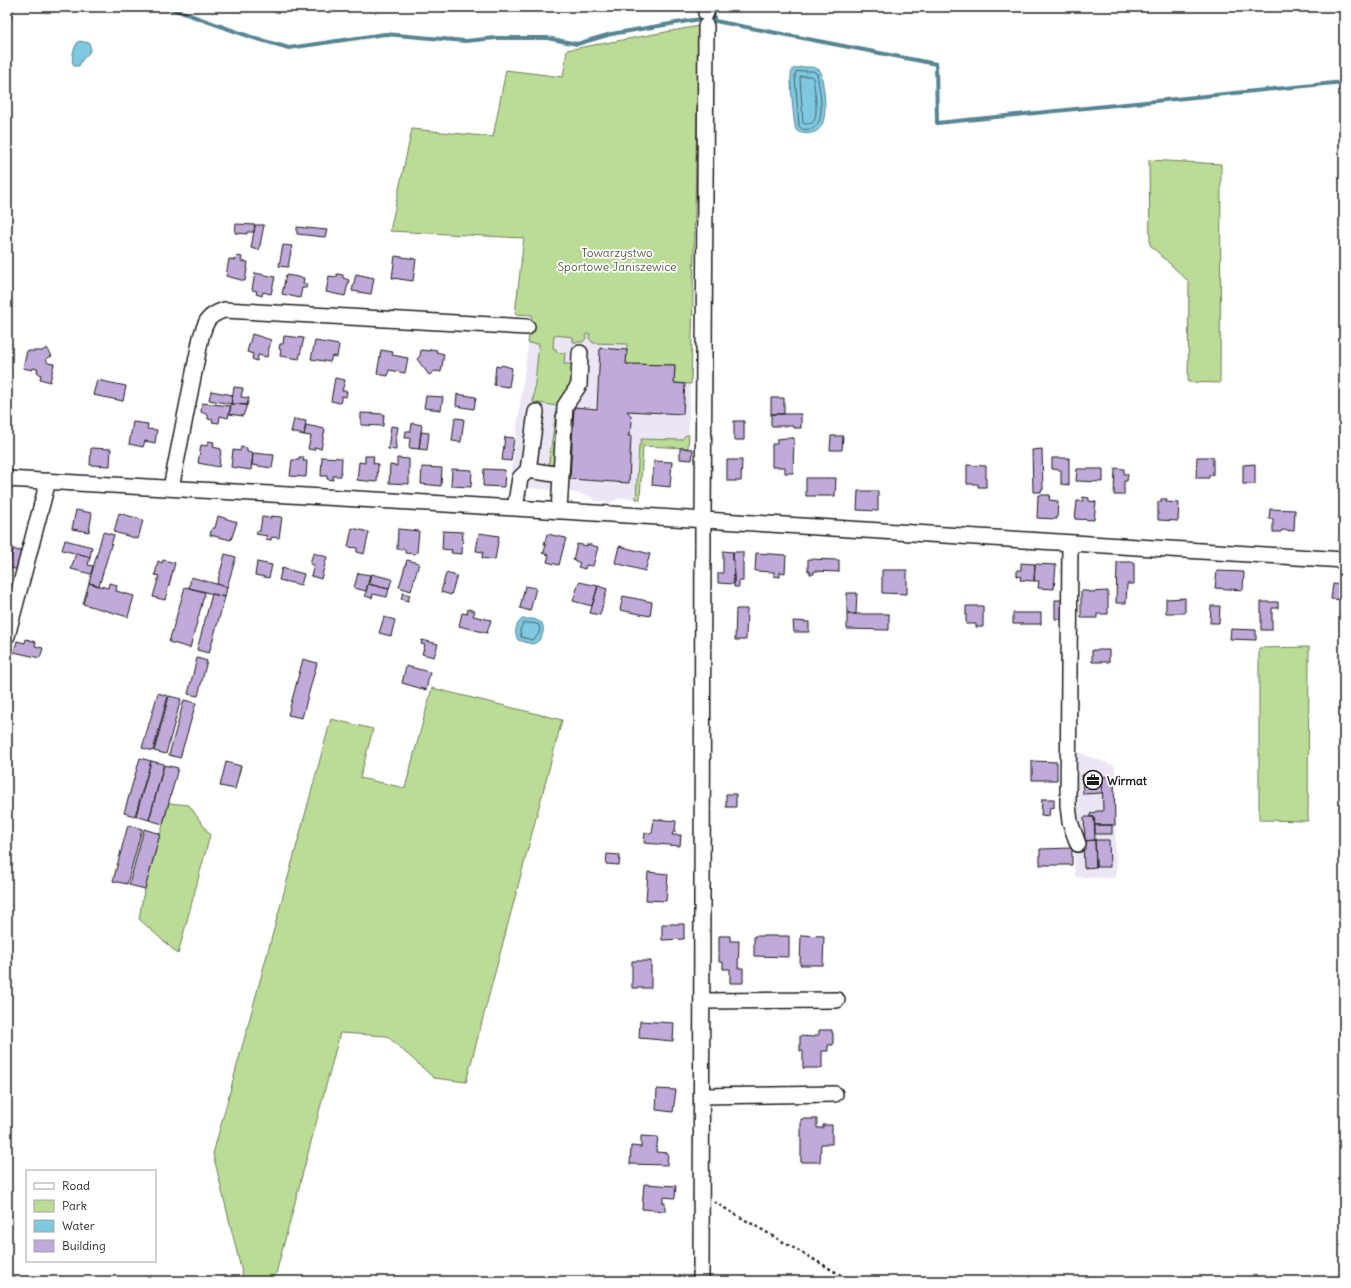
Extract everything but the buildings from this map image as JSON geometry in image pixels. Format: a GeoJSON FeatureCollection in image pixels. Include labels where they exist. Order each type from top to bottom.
{"type":"FeatureCollection","features":[{"type":"Feature","properties":{"kind":"street"},"geometry":{"type":"LineString","coordinates":[[701,1281],[706,15]]}},
{"type":"Feature","properties":{"kind":"street"},"geometry":{"type":"LineString","coordinates":[[171,488],[205,323],[212,314],[224,310],[527,327]]}},
{"type":"Feature","properties":{"kind":"street"},"geometry":{"type":"LineString","coordinates":[[559,511],[565,406],[579,385],[580,353]]}},
{"type":"Feature","properties":{"kind":"street"},"geometry":{"type":"LineString","coordinates":[[515,508],[520,478],[528,470],[536,412]]}},
{"type":"Feature","properties":{"kind":"street"},"geometry":{"type":"LineString","coordinates":[[528,470],[561,475]]}},
{"type":"Feature","properties":{"kind":"street"},"geometry":{"type":"LineString","coordinates":[[7,479],[515,508],[1344,560]]}},
{"type":"Feature","properties":{"kind":"street"},"geometry":{"type":"LineString","coordinates":[[7,636],[48,481]]}},
{"type":"Feature","properties":{"kind":"street"},"geometry":{"type":"LineString","coordinates":[[1070,543],[1068,805],[1070,822],[1078,844]]}},
{"type":"Feature","properties":{"kind":"street"},"geometry":{"type":"LineString","coordinates":[[702,1001],[837,1000]]}},
{"type":"Feature","properties":{"kind":"street"},"geometry":{"type":"LineString","coordinates":[[702,1096],[835,1094]]}},
{"type":"Feature","properties":{"kind":"path"},"geometry":{"type":"LineString","coordinates":[[701,1195],[851,1281]]}},
{"type":"Feature","properties":{"kind":"shaded area"},"geometry":{"type":"Polygon","coordinates":[[[530,331],[692,339],[688,448],[643,446],[640,499],[619,498],[612,502],[595,501],[590,496],[568,491],[509,487],[530,331]]]}},
{"type":"Feature","properties":{"kind":"shaded area"},"geometry":{"type":"Polygon","coordinates":[[[1064,747],[1115,766],[1116,878],[1075,877],[1074,845],[1064,747]]]}},
{"type":"Feature","properties":{"kind":"green space"},"geometry":{"type":"Polygon","coordinates":[[[7,7],[14,7],[7,41],[7,7]]]}},
{"type":"Feature","properties":{"kind":"green space","name":"Towarzystwo Sportowe Janiszewice"},"geometry":{"type":"Polygon","coordinates":[[[699,26],[691,384],[674,383],[675,365],[626,364],[627,344],[593,343],[589,338],[590,334],[586,334],[586,338],[583,342],[573,342],[573,337],[554,335],[553,348],[556,349],[556,352],[565,353],[564,364],[572,364],[571,387],[555,467],[548,468],[557,406],[533,402],[539,344],[528,343],[532,315],[515,314],[524,238],[390,231],[412,129],[493,137],[506,70],[563,77],[567,50],[699,26]]]}},
{"type":"Feature","properties":{"kind":"green space"},"geometry":{"type":"Polygon","coordinates":[[[1149,160],[1221,164],[1220,383],[1188,382],[1189,282],[1150,245],[1149,160]]]}},
{"type":"Feature","properties":{"kind":"green space"},"geometry":{"type":"Polygon","coordinates":[[[686,435],[689,435],[688,448],[643,446],[640,499],[636,499],[639,445],[641,445],[641,439],[681,440],[686,435]]]}},
{"type":"Feature","properties":{"kind":"green space"},"geometry":{"type":"Polygon","coordinates":[[[1309,647],[1308,821],[1259,820],[1259,648],[1309,647]]]}},
{"type":"Feature","properties":{"kind":"green space"},"geometry":{"type":"Polygon","coordinates":[[[432,688],[562,720],[466,1082],[434,1078],[387,1036],[340,1033],[274,1281],[244,1281],[213,1154],[331,719],[373,729],[360,778],[405,788],[432,688]]]}},
{"type":"Feature","properties":{"kind":"green space"},"geometry":{"type":"Polygon","coordinates":[[[169,803],[189,805],[210,835],[178,954],[139,919],[143,896],[169,803]]]}},
{"type":"Feature","properties":{"kind":"water"},"geometry":{"type":"Polygon","coordinates":[[[79,41],[89,43],[90,51],[79,66],[74,66],[72,60],[73,53],[79,41]]]}},
{"type":"Feature","properties":{"kind":"water"},"geometry":{"type":"Polygon","coordinates":[[[802,67],[815,68],[821,72],[825,97],[822,124],[818,130],[807,134],[796,130],[794,121],[791,74],[793,69],[802,67]]]}},
{"type":"Feature","properties":{"kind":"water"},"geometry":{"type":"Polygon","coordinates":[[[522,619],[534,619],[542,623],[542,636],[535,643],[532,644],[518,640],[516,629],[522,619]]]}},
{"type":"Feature","properties":{"kind":"waterway"},"geometry":{"type":"LineString","coordinates":[[167,7],[254,38],[289,48],[385,34],[465,41],[496,38],[547,38],[577,44],[611,34],[700,19]]}},
{"type":"Feature","properties":{"kind":"waterway"},"geometry":{"type":"LineString","coordinates":[[714,7],[714,20]]}},
{"type":"Feature","properties":{"kind":"waterway"},"geometry":{"type":"LineString","coordinates":[[710,20],[936,64],[937,123],[1344,82]]}},
{"type":"Feature","properties":{"kind":"place","name":"Wirmat"},"geometry":{"type":"Point","coordinates":[1093,780]}}]}
